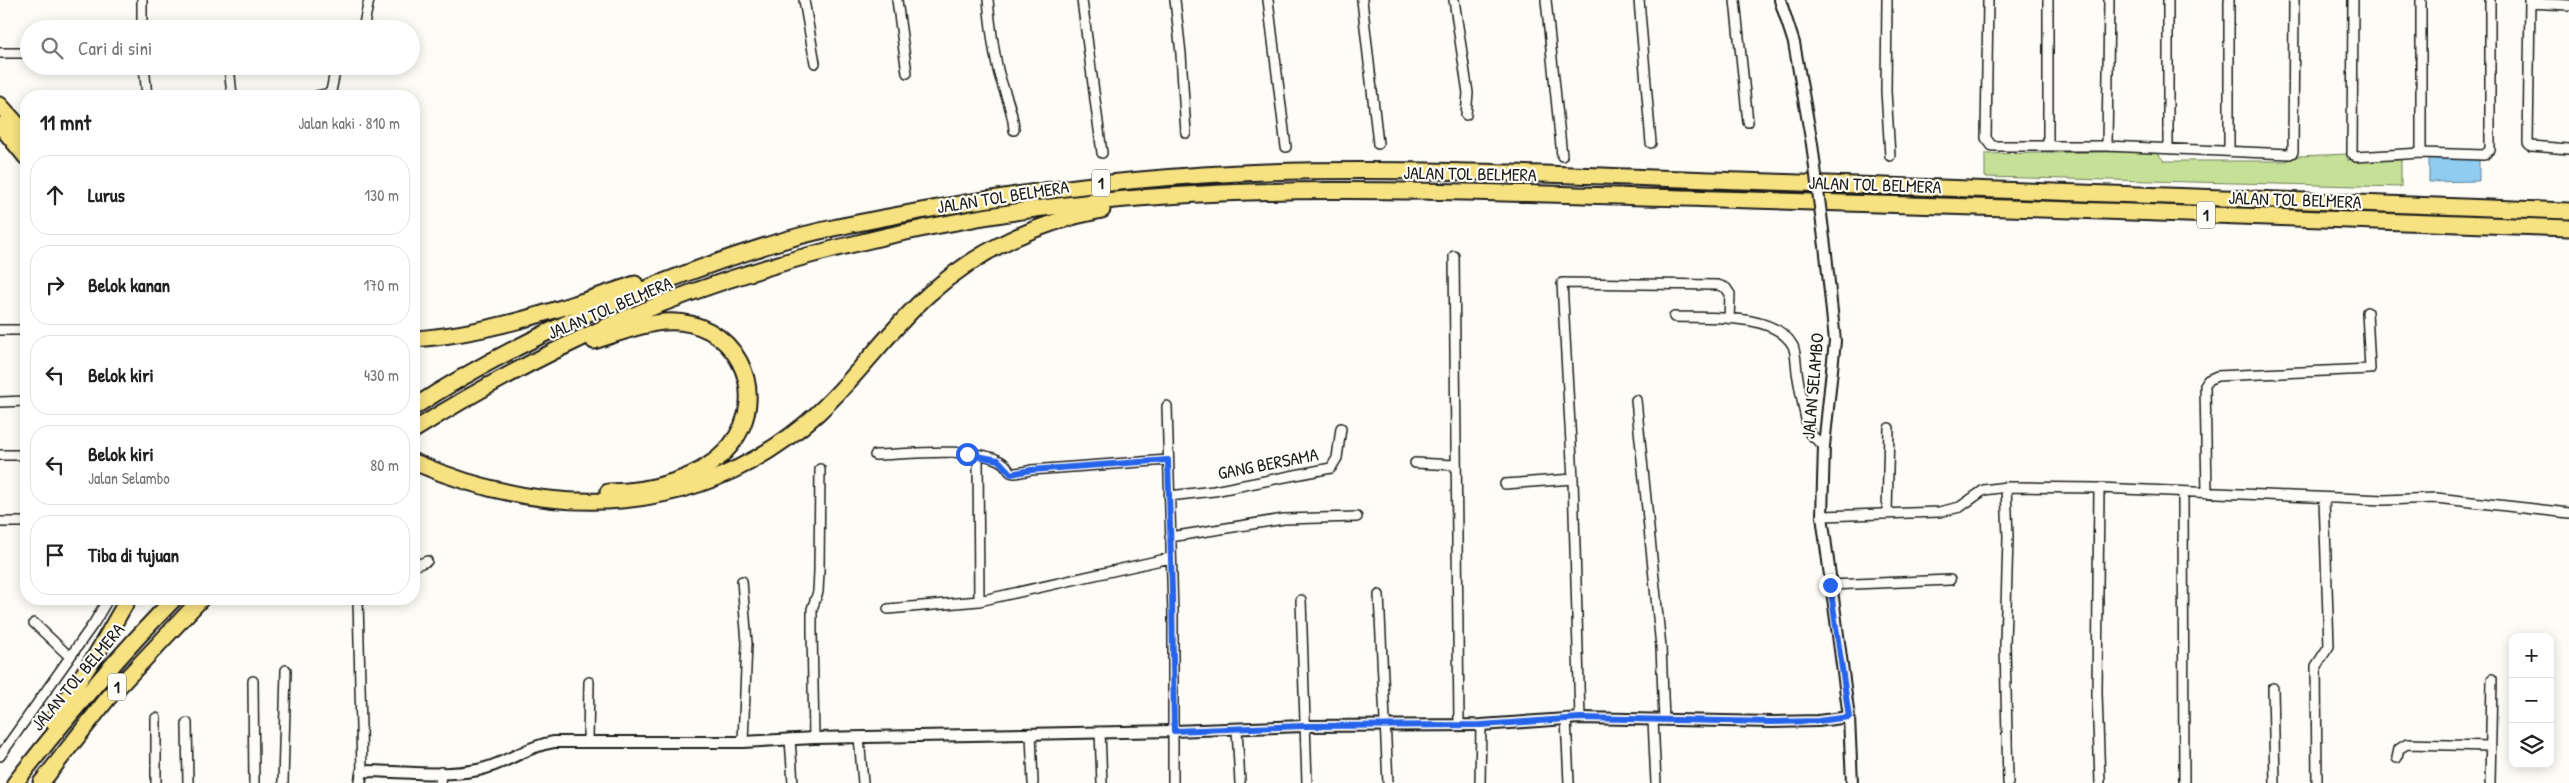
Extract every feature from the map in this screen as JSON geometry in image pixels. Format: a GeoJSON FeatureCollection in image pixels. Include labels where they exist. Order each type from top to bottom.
{"type":"FeatureCollection","features":[{"type":"Feature","properties":{"kind":"highway"},"geometry":{"type":"LineString","coordinates":[[0,97],[20,117]]}},
{"type":"Feature","properties":{"kind":"highway"},"geometry":{"type":"LineString","coordinates":[[0,105],[20,127]]}},
{"type":"Feature","properties":{"kind":"highway"},"geometry":{"type":"LineString","coordinates":[[0,118],[20,140]]}},
{"type":"Feature","properties":{"kind":"highway"},"geometry":{"type":"LineString","coordinates":[[0,124],[20,149]]}},
{"type":"Feature","properties":{"kind":"highway","name":"JALAN TOL BELMERA"},"geometry":{"type":"LineString","coordinates":[[420,403],[445,387],[534,339],[624,298],[778,242],[856,223],[1064,186],[1266,172],[1411,171],[1792,182],[2569,211]]}},
{"type":"Feature","properties":{"kind":"highway","name":"JALAN TOL BELMERA"},"geometry":{"type":"LineString","coordinates":[[420,426],[527,364],[621,320],[711,287],[773,266],[858,244],[962,221],[1066,205],[1266,192],[1389,191],[1853,203],[2569,228]]}},
{"type":"Feature","properties":{"kind":"highway"},"geometry":{"type":"LineString","coordinates":[[420,456],[434,466],[491,489],[532,498],[578,503],[636,500],[662,495],[703,483],[748,462],[774,446],[818,413],[928,295],[988,250],[1046,224],[1167,197]]}},
{"type":"Feature","properties":{"kind":"highway"},"geometry":{"type":"LineString","coordinates":[[420,338],[462,333],[498,325],[570,306],[687,266],[740,255]]}},
{"type":"Feature","properties":{"kind":"highway"},"geometry":{"type":"LineString","coordinates":[[420,463],[535,490],[616,492],[650,487],[698,471],[718,458],[730,446],[746,414],[749,397],[746,374],[737,358],[728,344],[713,332],[691,324],[665,322],[642,325],[527,364]]}},
{"type":"Feature","properties":{"kind":"highway"},"geometry":{"type":"LineString","coordinates":[[14,783],[96,655],[125,605]]}},
{"type":"Feature","properties":{"kind":"highway","name":"JALAN TOL BELMERA"},"geometry":{"type":"LineString","coordinates":[[14,783],[76,705],[132,642],[168,605]]}},
{"type":"Feature","properties":{"kind":"highway","name":"JALAN TOL BELMERA"},"geometry":{"type":"LineString","coordinates":[[41,783],[108,698],[195,605]]}},
{"type":"Feature","properties":{"kind":"street"},"geometry":{"type":"LineString","coordinates":[[142,0],[142,20]]}},
{"type":"Feature","properties":{"kind":"street"},"geometry":{"type":"LineString","coordinates":[[365,20],[369,0]]}},
{"type":"Feature","properties":{"kind":"street"},"geometry":{"type":"LineString","coordinates":[[804,0],[815,63]]}},
{"type":"Feature","properties":{"kind":"street"},"geometry":{"type":"LineString","coordinates":[[897,0],[906,73]]}},
{"type":"Feature","properties":{"kind":"street"},"geometry":{"type":"LineString","coordinates":[[988,0],[996,59],[1002,86],[1013,115],[1014,130]]}},
{"type":"Feature","properties":{"kind":"street"},"geometry":{"type":"LineString","coordinates":[[1082,0],[1102,153]]}},
{"type":"Feature","properties":{"kind":"street"},"geometry":{"type":"LineString","coordinates":[[1175,0],[1181,54],[1186,133]]}},
{"type":"Feature","properties":{"kind":"street"},"geometry":{"type":"LineString","coordinates":[[1268,0],[1286,147]]}},
{"type":"Feature","properties":{"kind":"street"},"geometry":{"type":"LineString","coordinates":[[1362,0],[1378,144]]}},
{"type":"Feature","properties":{"kind":"street"},"geometry":{"type":"LineString","coordinates":[[1454,0],[1468,93],[1466,116]]}},
{"type":"Feature","properties":{"kind":"street"},"geometry":{"type":"LineString","coordinates":[[1546,0],[1562,156]]}},
{"type":"Feature","properties":{"kind":"street"},"geometry":{"type":"LineString","coordinates":[[1639,0],[1652,143]]}},
{"type":"Feature","properties":{"kind":"street"},"geometry":{"type":"LineString","coordinates":[[1735,0],[1748,122]]}},
{"type":"Feature","properties":{"kind":"street","name":"JALAN SELAMBO"},"geometry":{"type":"LineString","coordinates":[[1780,0],[1794,43],[1812,144],[1836,341],[1824,446],[1822,516],[1849,717],[1852,783]]}},
{"type":"Feature","properties":{"kind":"street"},"geometry":{"type":"LineString","coordinates":[[1887,0],[1886,91],[1890,156]]}},
{"type":"Feature","properties":{"kind":"street"},"geometry":{"type":"LineString","coordinates":[[1988,0],[1986,138],[1992,146],[2107,146],[2290,154],[2293,152],[2294,0]]}},
{"type":"Feature","properties":{"kind":"street"},"geometry":{"type":"LineString","coordinates":[[2048,0],[2048,146]]}},
{"type":"Feature","properties":{"kind":"street"},"geometry":{"type":"LineString","coordinates":[[2107,146],[2109,0]]}},
{"type":"Feature","properties":{"kind":"street"},"geometry":{"type":"LineString","coordinates":[[2168,0],[2168,148]]}},
{"type":"Feature","properties":{"kind":"street"},"geometry":{"type":"LineString","coordinates":[[2229,0],[2229,151]]}},
{"type":"Feature","properties":{"kind":"street"},"geometry":{"type":"LineString","coordinates":[[2353,0],[2352,154],[2356,157],[2421,153],[2484,154],[2490,150],[2490,0]]}},
{"type":"Feature","properties":{"kind":"street"},"geometry":{"type":"LineString","coordinates":[[2421,0],[2421,153]]}},
{"type":"Feature","properties":{"kind":"street"},"geometry":{"type":"LineString","coordinates":[[2569,5],[2530,2],[2528,143],[2531,146],[2569,149]]}},
{"type":"Feature","properties":{"kind":"street"},"geometry":{"type":"LineString","coordinates":[[0,53],[20,53]]}},
{"type":"Feature","properties":{"kind":"street"},"geometry":{"type":"LineString","coordinates":[[145,75],[146,90]]}},
{"type":"Feature","properties":{"kind":"street"},"geometry":{"type":"LineString","coordinates":[[230,75],[231,90]]}},
{"type":"Feature","properties":{"kind":"street"},"geometry":{"type":"LineString","coordinates":[[331,90],[335,75]]}},
{"type":"Feature","properties":{"kind":"street"},"geometry":{"type":"LineString","coordinates":[[1454,256],[1459,725]]}},
{"type":"Feature","properties":{"kind":"street"},"geometry":{"type":"LineString","coordinates":[[1580,718],[1574,478],[1562,283],[1718,286],[1726,288],[1730,294],[1729,318]]}},
{"type":"Feature","properties":{"kind":"street"},"geometry":{"type":"LineString","coordinates":[[2207,493],[2205,385],[2208,380],[2217,376],[2370,369],[2367,312]]}},
{"type":"Feature","properties":{"kind":"street"},"geometry":{"type":"LineString","coordinates":[[1674,317],[1729,318],[1768,327],[1785,335],[1794,348],[1808,429],[1810,434],[1824,446]]}},
{"type":"Feature","properties":{"kind":"street"},"geometry":{"type":"LineString","coordinates":[[0,330],[20,330]]}},
{"type":"Feature","properties":{"kind":"street"},"geometry":{"type":"LineString","coordinates":[[1636,400],[1661,647],[1664,720]]}},
{"type":"Feature","properties":{"kind":"street"},"geometry":{"type":"LineString","coordinates":[[0,402],[20,401]]}},
{"type":"Feature","properties":{"kind":"street"},"geometry":{"type":"LineString","coordinates":[[1167,406],[1172,591],[1173,783]]}},
{"type":"Feature","properties":{"kind":"street","name":"GANG BERSAMA"},"geometry":{"type":"LineString","coordinates":[[1169,496],[1214,491],[1331,468],[1337,458],[1341,428]]}},
{"type":"Feature","properties":{"kind":"street"},"geometry":{"type":"LineString","coordinates":[[1887,514],[1889,428]]}},
{"type":"Feature","properties":{"kind":"street"},"geometry":{"type":"LineString","coordinates":[[875,455],[954,453],[978,456],[998,460],[1008,472],[1015,474],[1031,470],[1168,460]]}},
{"type":"Feature","properties":{"kind":"street"},"geometry":{"type":"LineString","coordinates":[[0,455],[20,455]]}},
{"type":"Feature","properties":{"kind":"street"},"geometry":{"type":"LineString","coordinates":[[978,456],[980,601]]}},
{"type":"Feature","properties":{"kind":"street"},"geometry":{"type":"LineString","coordinates":[[1415,463],[1455,466]]}},
{"type":"Feature","properties":{"kind":"street"},"geometry":{"type":"LineString","coordinates":[[814,738],[812,609],[818,592],[820,469]]}},
{"type":"Feature","properties":{"kind":"street"},"geometry":{"type":"LineString","coordinates":[[1505,484],[1574,478]]}},
{"type":"Feature","properties":{"kind":"street"},"geometry":{"type":"LineString","coordinates":[[2006,487],[2008,537],[2005,644],[2008,783]]}},
{"type":"Feature","properties":{"kind":"street"},"geometry":{"type":"LineString","coordinates":[[1822,516],[1939,512],[1955,509],[1984,490],[2006,487],[2100,488],[2384,500],[2436,498],[2569,513]]}},
{"type":"Feature","properties":{"kind":"street"},"geometry":{"type":"LineString","coordinates":[[2100,488],[2098,693],[2100,783]]}},
{"type":"Feature","properties":{"kind":"street"},"geometry":{"type":"LineString","coordinates":[[2183,492],[2184,783]]}},
{"type":"Feature","properties":{"kind":"street"},"geometry":{"type":"LineString","coordinates":[[2317,783],[2316,666],[2329,646],[2324,498]]}},
{"type":"Feature","properties":{"kind":"street"},"geometry":{"type":"LineString","coordinates":[[1170,537],[1284,519],[1357,517]]}},
{"type":"Feature","properties":{"kind":"street"},"geometry":{"type":"LineString","coordinates":[[0,522],[20,522]]}},
{"type":"Feature","properties":{"kind":"street"},"geometry":{"type":"LineString","coordinates":[[888,609],[980,601],[1170,558]]}},
{"type":"Feature","properties":{"kind":"street"},"geometry":{"type":"LineString","coordinates":[[420,564],[427,561]]}},
{"type":"Feature","properties":{"kind":"street"},"geometry":{"type":"LineString","coordinates":[[1830,585],[1950,580]]}},
{"type":"Feature","properties":{"kind":"street"},"geometry":{"type":"LineString","coordinates":[[742,581],[747,643],[743,742]]}},
{"type":"Feature","properties":{"kind":"street"},"geometry":{"type":"LineString","coordinates":[[1379,595],[1383,726],[1388,783]]}},
{"type":"Feature","properties":{"kind":"street"},"geometry":{"type":"LineString","coordinates":[[1301,600],[1307,783]]}},
{"type":"Feature","properties":{"kind":"street"},"geometry":{"type":"LineString","coordinates":[[0,756],[104,605]]}},
{"type":"Feature","properties":{"kind":"street"},"geometry":{"type":"LineString","coordinates":[[358,605],[362,771],[360,783]]}},
{"type":"Feature","properties":{"kind":"street"},"geometry":{"type":"LineString","coordinates":[[34,623],[70,657]]}},
{"type":"Feature","properties":{"kind":"street"},"geometry":{"type":"LineString","coordinates":[[283,783],[286,670]]}},
{"type":"Feature","properties":{"kind":"street"},"geometry":{"type":"LineString","coordinates":[[2490,783],[2492,680]]}},
{"type":"Feature","properties":{"kind":"street"},"geometry":{"type":"LineString","coordinates":[[253,681],[254,783]]}},
{"type":"Feature","properties":{"kind":"street"},"geometry":{"type":"LineString","coordinates":[[588,741],[589,682]]}},
{"type":"Feature","properties":{"kind":"street"},"geometry":{"type":"LineString","coordinates":[[2272,688],[2275,783]]}},
{"type":"Feature","properties":{"kind":"street"},"geometry":{"type":"LineString","coordinates":[[362,771],[468,772],[491,767],[536,744],[588,741],[743,742],[814,738],[1174,731],[1304,726],[1481,725],[1566,718],[1772,722],[1818,721],[1849,717]]}},
{"type":"Feature","properties":{"kind":"street"},"geometry":{"type":"LineString","coordinates":[[156,718],[156,783]]}},
{"type":"Feature","properties":{"kind":"street"},"geometry":{"type":"LineString","coordinates":[[1566,718],[1569,783]]}},
{"type":"Feature","properties":{"kind":"street"},"geometry":{"type":"LineString","coordinates":[[1654,720],[1656,783]]}},
{"type":"Feature","properties":{"kind":"street"},"geometry":{"type":"LineString","coordinates":[[187,723],[188,783]]}},
{"type":"Feature","properties":{"kind":"street"},"geometry":{"type":"LineString","coordinates":[[1480,783],[1481,725]]}},
{"type":"Feature","properties":{"kind":"street"},"geometry":{"type":"LineString","coordinates":[[1237,729],[1240,783]]}},
{"type":"Feature","properties":{"kind":"street"},"geometry":{"type":"LineString","coordinates":[[1100,732],[1102,783]]}},
{"type":"Feature","properties":{"kind":"street"},"geometry":{"type":"LineString","coordinates":[[1031,733],[1033,783]]}},
{"type":"Feature","properties":{"kind":"street"},"geometry":{"type":"LineString","coordinates":[[860,737],[863,783]]}},
{"type":"Feature","properties":{"kind":"street"},"geometry":{"type":"LineString","coordinates":[[790,739],[793,783]]}},
{"type":"Feature","properties":{"kind":"street"},"geometry":{"type":"LineString","coordinates":[[2397,758],[2399,749],[2407,744],[2490,746]]}},
{"type":"Feature","properties":{"kind":"street"},"geometry":{"type":"LineString","coordinates":[[440,783],[441,772]]}},
{"type":"Feature","properties":{"kind":"green space"},"geometry":{"type":"Polygon","coordinates":[[[2156,151],[2164,161],[2286,161],[2299,156],[2347,154],[2347,160],[2401,160],[2401,187],[1985,177],[1985,154],[2156,151]]]}},
{"type":"Feature","properties":{"kind":"water"},"geometry":{"type":"Polygon","coordinates":[[[2479,157],[2479,181],[2429,182],[2429,158],[2479,157]]]}},
{"type":"Feature","properties":{"kind":"route"},"geometry":{"type":"LineString","coordinates":[[967,454],[998,460],[1011,474],[1031,470],[1168,460],[1174,731],[1304,726],[1481,725],[1566,718],[1772,722],[1818,721],[1849,717],[1830,585]]}}]}
